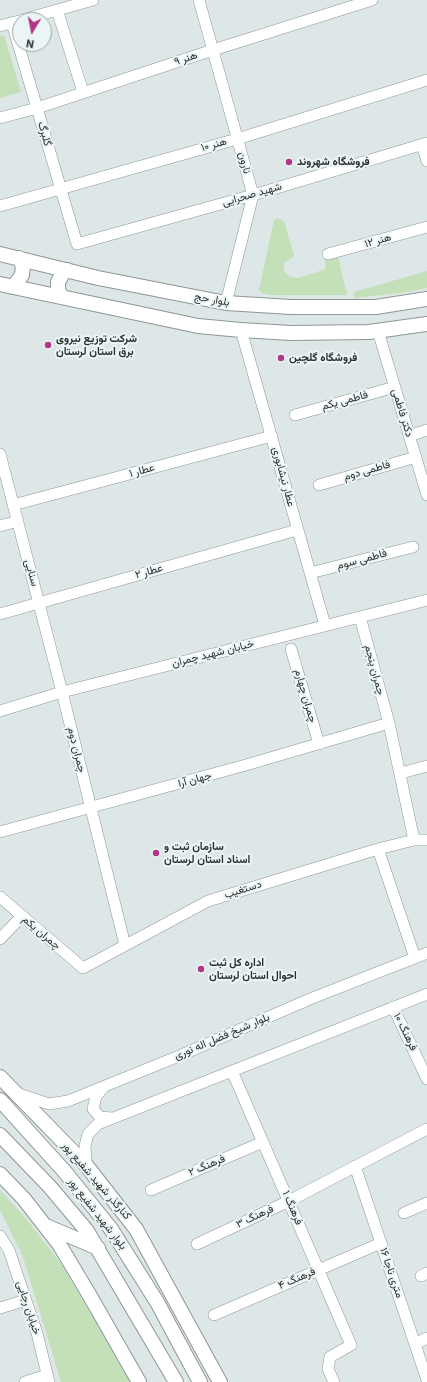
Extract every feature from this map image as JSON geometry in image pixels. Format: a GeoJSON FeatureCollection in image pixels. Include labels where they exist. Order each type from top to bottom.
{"type":"FeatureCollection","features":[{"type":"Feature","properties":{"kind":"main road","name":"بلوار حج"},"geometry":{"type":"LineString","coordinates":[[0,254],[67,270],[226,303],[291,307],[376,307],[427,299]]}},
{"type":"Feature","properties":{"kind":"main road"},"geometry":{"type":"LineString","coordinates":[[7,285],[22,275],[23,266],[19,258]]}},
{"type":"Feature","properties":{"kind":"main road"},"geometry":{"type":"LineString","coordinates":[[62,298],[58,290],[58,282],[63,273],[67,270]]}},
{"type":"Feature","properties":{"kind":"main road"},"geometry":{"type":"LineString","coordinates":[[7,285],[198,326],[241,330],[291,333],[378,331],[427,324]]}},
{"type":"Feature","properties":{"kind":"main road","name":"کنارگذر شهید شفیع پور"},"geometry":{"type":"LineString","coordinates":[[0,1077],[86,1165],[115,1200],[136,1229],[220,1382]]}},
{"type":"Feature","properties":{"kind":"main road","name":"بلوار شهید شفیع پور"},"geometry":{"type":"LineString","coordinates":[[0,1100],[55,1161],[112,1229],[135,1265],[200,1382]]}},
{"type":"Feature","properties":{"kind":"main road","name":"بلوار شهید شفیع پور"},"geometry":{"type":"LineString","coordinates":[[0,1135],[50,1187],[87,1232],[98,1248],[176,1382]]}},
{"type":"Feature","properties":{"kind":"main road"},"geometry":{"type":"LineString","coordinates":[[0,1174],[46,1226],[90,1296],[139,1382]]}},
{"type":"Feature","properties":{"kind":"main road"},"geometry":{"type":"LineString","coordinates":[[115,1200],[135,1265]]}},
{"type":"Feature","properties":{"kind":"main road"},"geometry":{"type":"LineString","coordinates":[[46,1226],[98,1248]]}},
{"type":"Feature","properties":{"kind":"street"},"geometry":{"type":"LineString","coordinates":[[50,12],[93,0]]}},
{"type":"Feature","properties":{"kind":"street","name":"نارون"},"geometry":{"type":"LineString","coordinates":[[199,0],[253,195],[226,303]]}},
{"type":"Feature","properties":{"kind":"street","name":"هنر ۹"},"geometry":{"type":"LineString","coordinates":[[0,118],[37,108],[372,0]]}},
{"type":"Feature","properties":{"kind":"street"},"geometry":{"type":"LineString","coordinates":[[57,10],[83,92]]}},
{"type":"Feature","properties":{"kind":"street"},"geometry":{"type":"LineString","coordinates":[[0,26],[12,23]]}},
{"type":"Feature","properties":{"kind":"street","name":"گلبرگ"},"geometry":{"type":"LineString","coordinates":[[25,52],[37,108],[77,244]]}},
{"type":"Feature","properties":{"kind":"street","name":"هنر ۱۰"},"geometry":{"type":"LineString","coordinates":[[0,206],[237,139],[427,80]]}},
{"type":"Feature","properties":{"kind":"street"},"geometry":{"type":"LineString","coordinates":[[425,144],[427,161]]}},
{"type":"Feature","properties":{"kind":"street","name":"شهید صحرایی"},"geometry":{"type":"LineString","coordinates":[[77,244],[253,195],[425,144]]}},
{"type":"Feature","properties":{"kind":"street","name":"هنر ۱۲"},"geometry":{"type":"LineString","coordinates":[[328,254],[427,227]]}},
{"type":"Feature","properties":{"kind":"street","name":"عطار نیشابوری"},"geometry":{"type":"LineString","coordinates":[[241,330],[325,625]]}},
{"type":"Feature","properties":{"kind":"street","name":"دکتر فاطمی"},"geometry":{"type":"LineString","coordinates":[[378,331],[427,495]]}},
{"type":"Feature","properties":{"kind":"street","name":"فاطمی یکم"},"geometry":{"type":"LineString","coordinates":[[295,415],[395,387]]}},
{"type":"Feature","properties":{"kind":"street"},"geometry":{"type":"LineString","coordinates":[[409,436],[427,430]]}},
{"type":"Feature","properties":{"kind":"street","name":"عطار ۱"},"geometry":{"type":"LineString","coordinates":[[13,505],[272,436]]}},
{"type":"Feature","properties":{"kind":"street","name":"سنایی"},"geometry":{"type":"LineString","coordinates":[[0,454],[62,692]]}},
{"type":"Feature","properties":{"kind":"street","name":"فاطمی دوم"},"geometry":{"type":"LineString","coordinates":[[319,485],[416,457]]}},
{"type":"Feature","properties":{"kind":"street"},"geometry":{"type":"LineString","coordinates":[[0,526],[18,521]]}},
{"type":"Feature","properties":{"kind":"street","name":"عطار ۲"},"geometry":{"type":"LineString","coordinates":[[0,614],[297,530]]}},
{"type":"Feature","properties":{"kind":"street","name":"فاطمی سوم"},"geometry":{"type":"LineString","coordinates":[[310,573],[413,547]]}},
{"type":"Feature","properties":{"kind":"street","name":"خیابان شهید چمران"},"geometry":{"type":"LineString","coordinates":[[0,712],[62,692],[427,600]]}},
{"type":"Feature","properties":{"kind":"street","name":"چمران پنجم"},"geometry":{"type":"LineString","coordinates":[[360,617],[389,723],[401,773],[414,840]]}},
{"type":"Feature","properties":{"kind":"street","name":"چمران چهارم"},"geometry":{"type":"LineString","coordinates":[[291,649],[319,744]]}},
{"type":"Feature","properties":{"kind":"street","name":"چمران دوم"},"geometry":{"type":"LineString","coordinates":[[62,692],[125,945]]}},
{"type":"Feature","properties":{"kind":"street","name":"جهان آرا"},"geometry":{"type":"LineString","coordinates":[[0,832],[90,809],[389,723]]}},
{"type":"Feature","properties":{"kind":"street"},"geometry":{"type":"LineString","coordinates":[[401,773],[427,766]]}},
{"type":"Feature","properties":{"kind":"street","name":"دستغیب"},"geometry":{"type":"LineString","coordinates":[[83,968],[208,901],[378,849],[414,840],[427,840]]}},
{"type":"Feature","properties":{"kind":"street"},"geometry":{"type":"LineString","coordinates":[[378,849],[415,958]]}},
{"type":"Feature","properties":{"kind":"street","name":"چمران یکم"},"geometry":{"type":"LineString","coordinates":[[0,897],[83,968]]}},
{"type":"Feature","properties":{"kind":"street"},"geometry":{"type":"LineString","coordinates":[[0,939],[22,916]]}},
{"type":"Feature","properties":{"kind":"street","name":"بلوار شیخ فضل اله نوری"},"geometry":{"type":"LineString","coordinates":[[15,1093],[49,1104],[68,1101],[310,999],[427,953]]}},
{"type":"Feature","properties":{"kind":"street"},"geometry":{"type":"LineString","coordinates":[[86,1165],[85,1146],[88,1134],[98,1124],[427,994]]}},
{"type":"Feature","properties":{"kind":"street","name":"فرهنگ ۱۰"},"geometry":{"type":"LineString","coordinates":[[392,1007],[427,1079]]}},
{"type":"Feature","properties":{"kind":"street","name":"فرهنگ ۱"},"geometry":{"type":"LineString","coordinates":[[232,1071],[351,1345],[330,1357],[328,1369],[334,1382]]}},
{"type":"Feature","properties":{"kind":"street"},"geometry":{"type":"LineString","coordinates":[[105,1085],[96,1096],[94,1109],[100,1117],[112,1118]]}},
{"type":"Feature","properties":{"kind":"street","name":"فرهنگ ۳"},"geometry":{"type":"LineString","coordinates":[[197,1244],[289,1201],[427,1129]]}},
{"type":"Feature","properties":{"kind":"street","name":"فرهنگ ۲"},"geometry":{"type":"LineString","coordinates":[[150,1190],[263,1142]]}},
{"type":"Feature","properties":{"kind":"street","name":"۱۶ متری ناجا"},"geometry":{"type":"LineString","coordinates":[[355,1166],[427,1380]]}},
{"type":"Feature","properties":{"kind":"street"},"geometry":{"type":"LineString","coordinates":[[404,1213],[427,1203]]}},
{"type":"Feature","properties":{"kind":"street","name":"خیابان رجایی"},"geometry":{"type":"LineString","coordinates":[[0,1236],[9,1250],[26,1300],[48,1379]]}},
{"type":"Feature","properties":{"kind":"street","name":"فرهنگ ۴"},"geometry":{"type":"LineString","coordinates":[[214,1315],[381,1243]]}},
{"type":"Feature","properties":{"kind":"street"},"geometry":{"type":"LineString","coordinates":[[0,1308],[26,1300]]}},
{"type":"Feature","properties":{"kind":"street"},"geometry":{"type":"LineString","coordinates":[[415,1344],[427,1338]]}},
{"type":"Feature","properties":{"kind":"street"},"geometry":{"type":"LineString","coordinates":[[25,1382],[48,1379]]}},
{"type":"Feature","properties":{"kind":"green space"},"geometry":{"type":"Polygon","coordinates":[[[4,35],[21,92],[0,98],[0,36],[4,35]]]}},
{"type":"Feature","properties":{"kind":"green space"},"geometry":{"type":"Polygon","coordinates":[[[277,218],[284,221],[294,256],[284,263],[284,272],[291,277],[298,278],[326,269],[325,259],[338,257],[347,295],[269,295],[262,293],[259,290],[274,220],[277,218]]]}},
{"type":"Feature","properties":{"kind":"green space"},"geometry":{"type":"Polygon","coordinates":[[[427,271],[427,288],[402,293],[354,298],[354,292],[427,271]]]}},
{"type":"Feature","properties":{"kind":"green space"},"geometry":{"type":"Polygon","coordinates":[[[0,1190],[28,1221],[62,1265],[131,1382],[61,1382],[23,1257],[0,1210],[0,1190]]]}},
{"type":"Feature","properties":{"kind":"place","name":"فروشگاه شهروند"},"geometry":{"type":"Point","coordinates":[289,162]}},
{"type":"Feature","properties":{"kind":"place","name":"شرکت توزیع نیروی برق استان لرستان"},"geometry":{"type":"Point","coordinates":[48,345]}},
{"type":"Feature","properties":{"kind":"place","name":"فروشگاه گلچین"},"geometry":{"type":"Point","coordinates":[281,358]}},
{"type":"Feature","properties":{"kind":"place","name":"سازمان ثبت و اسناد استان لرستان"},"geometry":{"type":"Point","coordinates":[156,853]}},
{"type":"Feature","properties":{"kind":"place","name":"اداره کل ثبت احوال استان لرستان"},"geometry":{"type":"Point","coordinates":[201,969]}}]}
